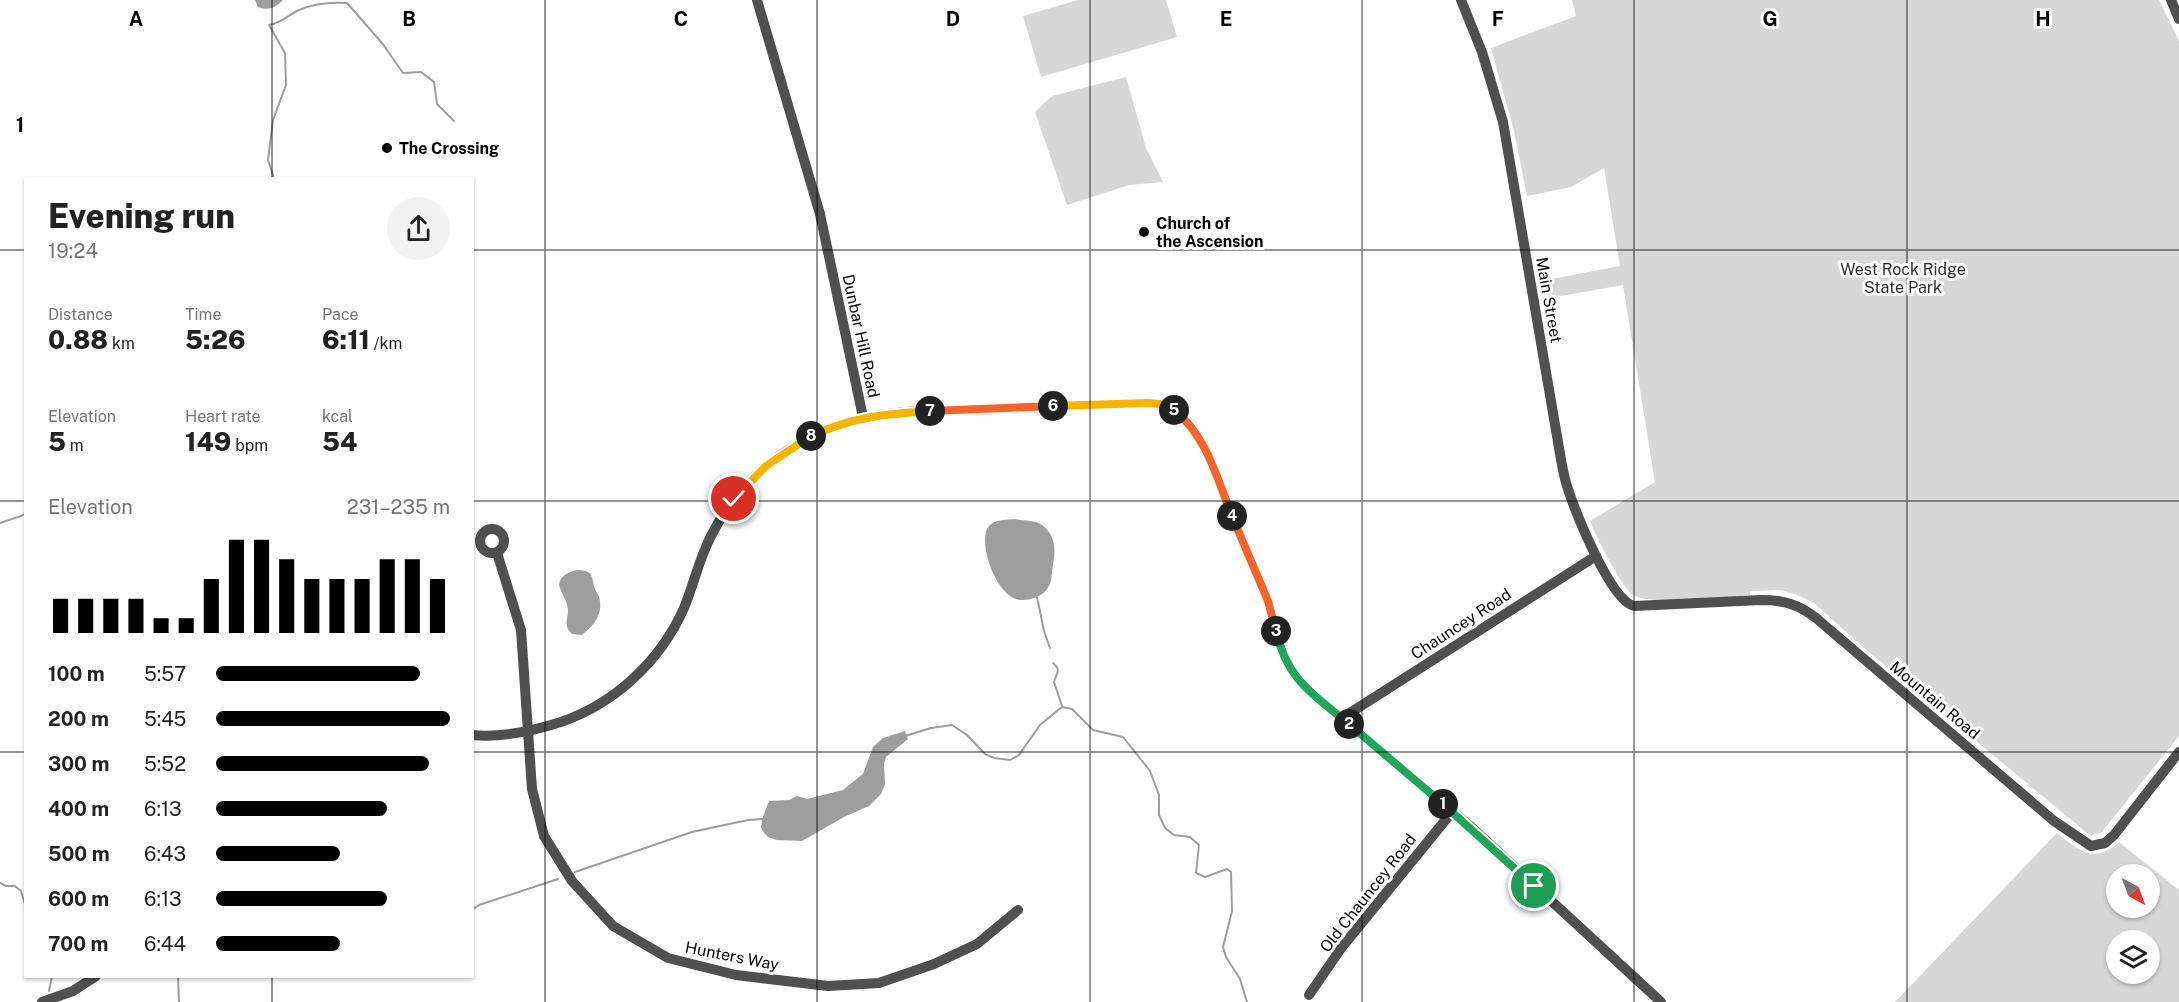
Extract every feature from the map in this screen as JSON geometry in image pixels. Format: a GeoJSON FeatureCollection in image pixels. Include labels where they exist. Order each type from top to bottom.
{"type":"FeatureCollection","features":[{"type":"Feature","properties":{"kind":"street","name":"Dunbar Hill Road"},"geometry":{"type":"LineString","coordinates":[[757,0],[820,214],[863,417],[932,410],[1148,403],[1175,410],[1192,429],[1207,455],[1268,601],[1279,645],[1287,664],[1302,684],[1452,812],[1661,1002]]}},
{"type":"Feature","properties":{"kind":"street","name":"Main Street"},"geometry":{"type":"LineString","coordinates":[[1461,0],[1482,52],[1503,122],[1563,470],[1574,504],[1596,556],[1622,600]]}},
{"type":"Feature","properties":{"kind":"street"},"geometry":{"type":"LineString","coordinates":[[2172,0],[2179,19]]}},
{"type":"Feature","properties":{"kind":"street"},"geometry":{"type":"LineString","coordinates":[[474,735],[497,736],[528,731],[572,718],[605,701],[637,675],[653,658],[675,625],[711,535],[738,494],[766,466],[795,446],[837,425],[863,417]]}},
{"type":"Feature","properties":{"kind":"street","name":"Hunters Way"},"geometry":{"type":"LineString","coordinates":[[496,553],[521,630],[532,789],[544,836],[572,880],[614,926],[668,958],[736,975],[828,986],[879,983],[934,964],[976,944],[1018,910]]}},
{"type":"Feature","properties":{"kind":"street","name":"Chauncey Road"},"geometry":{"type":"LineString","coordinates":[[1342,718],[1596,556]]}},
{"type":"Feature","properties":{"kind":"street","name":"Mountain Road"},"geometry":{"type":"LineString","coordinates":[[1622,600],[1634,606],[1761,600],[1798,605],[2054,821],[2091,846],[2105,843],[2114,835],[2179,752]]}},
{"type":"Feature","properties":{"kind":"street","name":"Old Chauncey Road"},"geometry":{"type":"LineString","coordinates":[[1309,995],[1342,947],[1452,812]]}},
{"type":"Feature","properties":{"kind":"street"},"geometry":{"type":"LineString","coordinates":[[42,1002],[73,991],[93,978]]}},
{"type":"Feature","properties":{"kind":"green space"},"geometry":{"type":"Polygon","coordinates":[[[1078,0],[1166,0],[1177,37],[1041,77],[1023,16],[1078,0]]]}},
{"type":"Feature","properties":{"kind":"green space","name":"West Rock Ridge State Park"},"geometry":{"type":"Polygon","coordinates":[[[1572,0],[2159,0],[2179,41],[2179,736],[2101,833],[2092,835],[2087,833],[1863,647],[1814,603],[1781,590],[1750,591],[1750,595],[1708,599],[1644,599],[1635,596],[1623,584],[1603,550],[1590,521],[1655,482],[1623,285],[1544,299],[1541,281],[1620,266],[1604,168],[1571,187],[1527,196],[1514,131],[1491,48],[1576,16],[1572,0]]]}},
{"type":"Feature","properties":{"kind":"green space"},"geometry":{"type":"Polygon","coordinates":[[[1126,77],[1146,148],[1163,182],[1129,185],[1067,205],[1035,112],[1052,96],[1126,77]]]}},
{"type":"Feature","properties":{"kind":"green space"},"geometry":{"type":"Polygon","coordinates":[[[2057,833],[2079,849],[2094,854],[2102,853],[2119,842],[2146,864],[2106,864],[2106,918],[2160,918],[2160,875],[2179,890],[2179,1002],[1895,1002],[2057,833]]]}},
{"type":"Feature","properties":{"kind":"shaded area"},"geometry":{"type":"Polygon","coordinates":[[[255,0],[283,0],[274,7],[265,9],[258,7],[255,0]]]}},
{"type":"Feature","properties":{"kind":"shaded area"},"geometry":{"type":"Polygon","coordinates":[[[1015,519],[1033,521],[1042,525],[1051,535],[1054,546],[1051,578],[1047,589],[1036,597],[1023,600],[1014,598],[997,581],[991,569],[985,544],[989,526],[998,521],[1015,519]]]}},
{"type":"Feature","properties":{"kind":"shaded area"},"geometry":{"type":"Polygon","coordinates":[[[578,570],[591,575],[600,603],[597,619],[582,635],[572,634],[568,628],[568,607],[559,585],[563,576],[578,570]]]}},
{"type":"Feature","properties":{"kind":"shaded area"},"geometry":{"type":"Polygon","coordinates":[[[905,731],[908,739],[886,757],[885,784],[881,794],[869,806],[844,817],[802,841],[777,840],[764,833],[761,827],[762,819],[769,801],[789,800],[797,796],[807,799],[843,790],[863,774],[873,747],[883,738],[905,731]]]}},
{"type":"Feature","properties":{"kind":"waterway"},"geometry":{"type":"LineString","coordinates":[[274,177],[268,160],[273,120],[286,85],[285,53],[269,25],[278,23],[305,8],[323,4],[347,3],[382,43],[403,73],[421,72],[434,82],[437,104],[454,121]]}},
{"type":"Feature","properties":{"kind":"waterway"},"geometry":{"type":"LineString","coordinates":[[0,523],[24,514]]}},
{"type":"Feature","properties":{"kind":"waterway"},"geometry":{"type":"LineString","coordinates":[[1037,597],[1050,648]]}},
{"type":"Feature","properties":{"kind":"waterway"},"geometry":{"type":"LineString","coordinates":[[1053,663],[1058,670],[1054,682],[1062,706]]}},
{"type":"Feature","properties":{"kind":"waterway"},"geometry":{"type":"LineString","coordinates":[[905,736],[931,728],[952,725],[967,735],[985,754],[1010,760],[1019,755],[1040,725],[1062,707],[1072,709],[1093,730],[1123,737],[1150,771],[1159,795],[1159,815],[1165,828],[1174,835],[1190,837],[1199,845],[1196,873],[1205,877],[1227,869],[1231,872],[1232,911],[1223,947],[1226,957],[1240,979],[1247,1002]]}},
{"type":"Feature","properties":{"kind":"waterway"},"geometry":{"type":"LineString","coordinates":[[575,872],[692,832],[763,819]]}},
{"type":"Feature","properties":{"kind":"waterway"},"geometry":{"type":"LineString","coordinates":[[474,909],[558,879]]}},
{"type":"Feature","properties":{"kind":"waterway"},"geometry":{"type":"LineString","coordinates":[[0,883],[15,886],[21,891],[24,901]]}},
{"type":"Feature","properties":{"kind":"waterway"},"geometry":{"type":"LineString","coordinates":[[49,991],[52,978]]}},
{"type":"Feature","properties":{"kind":"waterway"},"geometry":{"type":"LineString","coordinates":[[178,978],[179,1002]]}},
{"type":"Feature","properties":{"kind":"place","name":"The Crossing"},"geometry":{"type":"Point","coordinates":[387,148]}},
{"type":"Feature","properties":{"kind":"place","name":"Church of the Ascension"},"geometry":{"type":"Point","coordinates":[1144,232]}},
{"type":"Feature","properties":{"kind":"route"},"geometry":{"type":"LineString","coordinates":[[734,499],[766,466],[795,446],[837,425],[863,417],[932,410],[1148,403],[1175,410],[1192,429],[1207,455],[1268,601],[1279,645],[1294,675],[1311,693],[1470,826],[1534,886]]}}]}
